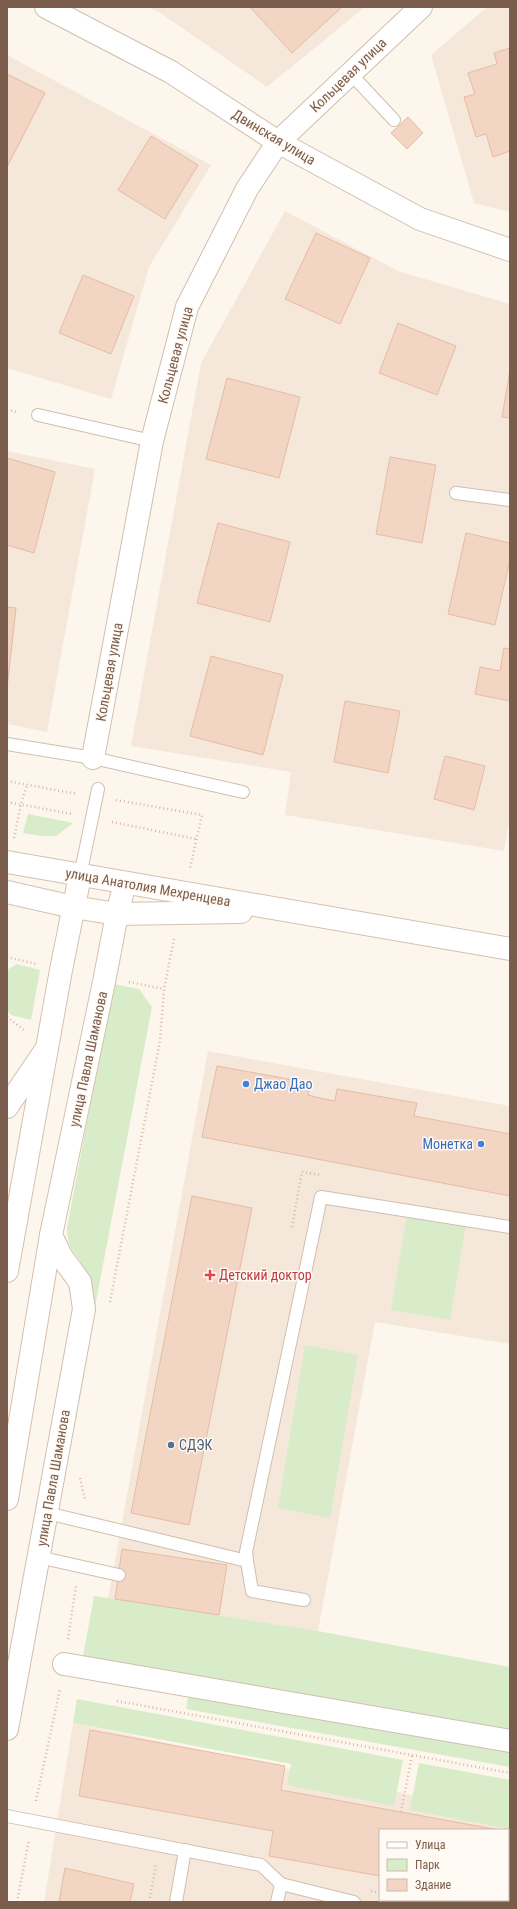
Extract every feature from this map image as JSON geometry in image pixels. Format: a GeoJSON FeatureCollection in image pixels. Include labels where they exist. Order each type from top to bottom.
{"type":"FeatureCollection","features":[{"type":"Feature","properties":{"kind":"street","name":"Двинская улица"},"geometry":{"type":"LineString","coordinates":[[46,7],[171,72],[278,142],[420,219],[510,250]]}},
{"type":"Feature","properties":{"kind":"street","name":"Кольцевая улица"},"geometry":{"type":"LineString","coordinates":[[93,758],[152,441],[187,307],[247,189],[278,142],[421,7]]}},
{"type":"Feature","properties":{"kind":"street","name":"улица Анатолия Мехренцева"},"geometry":{"type":"LineString","coordinates":[[8,862],[80,876],[184,892],[510,949]]}},
{"type":"Feature","properties":{"kind":"street"},"geometry":{"type":"LineString","coordinates":[[7,1271],[73,907],[80,876]]}},
{"type":"Feature","properties":{"kind":"street","name":"улица Павла Шаманова"},"geometry":{"type":"LineString","coordinates":[[7,1499],[51,1235],[117,914],[125,883]]}},
{"type":"Feature","properties":{"kind":"street","name":"улица Анатолия Мехренцева"},"geometry":{"type":"LineString","coordinates":[[7,892],[73,907],[117,914],[288,911]]}},
{"type":"Feature","properties":{"kind":"street"},"geometry":{"type":"LineString","coordinates":[[7,1108],[47,1048]]}},
{"type":"Feature","properties":{"kind":"street","name":"улица Павла Шаманова"},"geometry":{"type":"LineString","coordinates":[[7,1728],[84,1308],[80,1282],[61,1256],[51,1235]]}},
{"type":"Feature","properties":{"kind":"street"},"geometry":{"type":"LineString","coordinates":[[64,1664],[510,1741]]}},
{"type":"Feature","properties":{"kind":"lane"},"geometry":{"type":"LineString","coordinates":[[350,73],[394,120]]}},
{"type":"Feature","properties":{"kind":"lane"},"geometry":{"type":"LineString","coordinates":[[38,415],[152,441]]}},
{"type":"Feature","properties":{"kind":"lane"},"geometry":{"type":"LineString","coordinates":[[456,493],[510,500]]}},
{"type":"Feature","properties":{"kind":"lane"},"geometry":{"type":"LineString","coordinates":[[7,744],[93,758],[243,792]]}},
{"type":"Feature","properties":{"kind":"lane"},"geometry":{"type":"LineString","coordinates":[[80,876],[98,789]]}},
{"type":"Feature","properties":{"kind":"lane"},"geometry":{"type":"LineString","coordinates":[[304,1600],[252,1591],[246,1561],[246,1552],[321,1197],[510,1227]]}},
{"type":"Feature","properties":{"kind":"lane"},"geometry":{"type":"LineString","coordinates":[[47,1513],[86,1521],[246,1561]]}},
{"type":"Feature","properties":{"kind":"lane"},"geometry":{"type":"LineString","coordinates":[[38,1557],[119,1575]]}},
{"type":"Feature","properties":{"kind":"lane"},"geometry":{"type":"LineString","coordinates":[[7,1816],[260,1865],[281,1884],[354,1902]]}},
{"type":"Feature","properties":{"kind":"lane"},"geometry":{"type":"LineString","coordinates":[[176,1902],[185,1850]]}},
{"type":"Feature","properties":{"kind":"lane"},"geometry":{"type":"LineString","coordinates":[[277,1902],[281,1884]]}},
{"type":"Feature","properties":{"kind":"path"},"geometry":{"type":"LineString","coordinates":[[8,862],[21,804],[27,785]]}},
{"type":"Feature","properties":{"kind":"path"},"geometry":{"type":"LineString","coordinates":[[184,892],[202,815]]}},
{"type":"Feature","properties":{"kind":"path"},"geometry":{"type":"LineString","coordinates":[[110,1306],[160,1041],[164,989],[179,914]]}},
{"type":"Feature","properties":{"kind":"path"},"geometry":{"type":"LineString","coordinates":[[80,1477],[87,1512],[86,1521]]}},
{"type":"Feature","properties":{"kind":"path"},"geometry":{"type":"LineString","coordinates":[[17,1902],[32,1821],[60,1691],[79,1567]]}},
{"type":"Feature","properties":{"kind":"path"},"geometry":{"type":"LineString","coordinates":[[60,1691],[68,1692]]}},
{"type":"Feature","properties":{"kind":"path"},"geometry":{"type":"LineString","coordinates":[[114,1701],[510,1773]]}},
{"type":"Feature","properties":{"kind":"path"},"geometry":{"type":"LineString","coordinates":[[401,1812],[412,1755]]}},
{"type":"Feature","properties":{"kind":"path"},"geometry":{"type":"LineString","coordinates":[[29,1840],[36,1842]]}},
{"type":"Feature","properties":{"kind":"path"},"geometry":{"type":"LineString","coordinates":[[149,1864],[156,1865],[149,1902]]}},
{"type":"Feature","properties":{"kind":"shaded area"},"geometry":{"type":"Polygon","coordinates":[[[147,7],[365,7],[267,87],[159,12],[147,7]]]}},
{"type":"Feature","properties":{"kind":"shaded area"},"geometry":{"type":"Polygon","coordinates":[[[487,7],[510,7],[510,212],[474,203],[431,55],[487,7]]]}},
{"type":"Feature","properties":{"kind":"shaded area"},"geometry":{"type":"Polygon","coordinates":[[[7,55],[211,165],[149,267],[111,399],[7,368],[7,248],[9,242],[7,241],[7,55]]]}},
{"type":"Feature","properties":{"kind":"shaded area"},"geometry":{"type":"Polygon","coordinates":[[[285,211],[398,271],[510,304],[510,819],[504,851],[285,815],[291,772],[131,746],[201,363],[285,211]]]}},
{"type":"Feature","properties":{"kind":"shaded area"},"geometry":{"type":"Polygon","coordinates":[[[7,451],[95,469],[47,732],[7,724],[7,451]]]}},
{"type":"Feature","properties":{"kind":"shaded area"},"geometry":{"type":"Polygon","coordinates":[[[208,1051],[510,1106],[510,1344],[375,1322],[318,1631],[108,1599],[208,1051]]]}},
{"type":"Feature","properties":{"kind":"shaded area"},"geometry":{"type":"Polygon","coordinates":[[[73,1723],[510,1816],[510,1902],[44,1902],[73,1723]]]}},
{"type":"Feature","properties":{"kind":"green space"},"geometry":{"type":"Polygon","coordinates":[[[28,814],[73,823],[56,836],[40,836],[23,833],[28,814]]]}},
{"type":"Feature","properties":{"kind":"green space"},"geometry":{"type":"Polygon","coordinates":[[[17,964],[40,970],[31,1020],[11,1015],[7,1010],[7,970],[17,964]]]}},
{"type":"Feature","properties":{"kind":"green space"},"geometry":{"type":"Polygon","coordinates":[[[113,984],[139,989],[152,1007],[95,1307],[88,1277],[84,1267],[70,1246],[67,1228],[113,984]]]}},
{"type":"Feature","properties":{"kind":"green space"},"geometry":{"type":"Polygon","coordinates":[[[407,1214],[466,1224],[450,1320],[391,1310],[407,1214]]]}},
{"type":"Feature","properties":{"kind":"green space"},"geometry":{"type":"Polygon","coordinates":[[[305,1345],[358,1355],[330,1518],[278,1508],[305,1345]]]}},
{"type":"Feature","properties":{"kind":"green space"},"geometry":{"type":"Polygon","coordinates":[[[94,1596],[318,1631],[510,1667],[510,1734],[83,1656],[94,1596]]]}},
{"type":"Feature","properties":{"kind":"green space"},"geometry":{"type":"Polygon","coordinates":[[[189,1693],[510,1750],[510,1767],[186,1709],[189,1693]]]}},
{"type":"Feature","properties":{"kind":"green space"},"geometry":{"type":"Polygon","coordinates":[[[77,1699],[403,1760],[394,1806],[287,1785],[291,1764],[73,1723],[77,1699]]]}},
{"type":"Feature","properties":{"kind":"green space"},"geometry":{"type":"Polygon","coordinates":[[[419,1763],[510,1780],[510,1829],[410,1810],[419,1763]]]}},
{"type":"Feature","properties":{"kind":"building"},"geometry":{"type":"Polygon","coordinates":[[[250,7],[342,7],[292,53],[250,7]]]}},
{"type":"Feature","properties":{"kind":"building"},"geometry":{"type":"Polygon","coordinates":[[[510,48],[510,151],[493,157],[486,134],[476,137],[464,97],[475,94],[468,73],[497,64],[494,53],[510,48]]]}},
{"type":"Feature","properties":{"kind":"building"},"geometry":{"type":"Polygon","coordinates":[[[7,74],[45,93],[7,167],[7,74]]]}},
{"type":"Feature","properties":{"kind":"building"},"geometry":{"type":"Polygon","coordinates":[[[408,117],[423,133],[407,149],[391,133],[408,117]]]}},
{"type":"Feature","properties":{"kind":"building"},"geometry":{"type":"Polygon","coordinates":[[[151,136],[198,165],[165,219],[118,190],[151,136]]]}},
{"type":"Feature","properties":{"kind":"building"},"geometry":{"type":"Polygon","coordinates":[[[316,233],[370,258],[340,324],[285,299],[316,233]]]}},
{"type":"Feature","properties":{"kind":"building"},"geometry":{"type":"Polygon","coordinates":[[[83,275],[134,296],[111,354],[59,333],[83,275]]]}},
{"type":"Feature","properties":{"kind":"building"},"geometry":{"type":"Polygon","coordinates":[[[398,323],[456,346],[437,395],[379,373],[398,323]]]}},
{"type":"Feature","properties":{"kind":"building"},"geometry":{"type":"Polygon","coordinates":[[[510,370],[510,418],[502,417],[510,370]]]}},
{"type":"Feature","properties":{"kind":"building"},"geometry":{"type":"Polygon","coordinates":[[[227,378],[300,397],[279,478],[206,459],[227,378]]]}},
{"type":"Feature","properties":{"kind":"building"},"geometry":{"type":"Polygon","coordinates":[[[390,457],[436,465],[422,543],[376,534],[390,457]]]}},
{"type":"Feature","properties":{"kind":"building"},"geometry":{"type":"Polygon","coordinates":[[[7,458],[55,472],[34,553],[7,545],[7,458]]]}},
{"type":"Feature","properties":{"kind":"building"},"geometry":{"type":"Polygon","coordinates":[[[218,523],[290,542],[270,622],[197,603],[218,523]]]}},
{"type":"Feature","properties":{"kind":"building"},"geometry":{"type":"Polygon","coordinates":[[[466,533],[510,543],[510,560],[495,625],[448,614],[466,533]]]}},
{"type":"Feature","properties":{"kind":"building"},"geometry":{"type":"Polygon","coordinates":[[[7,607],[16,608],[7,688],[7,607]]]}},
{"type":"Feature","properties":{"kind":"building"},"geometry":{"type":"Polygon","coordinates":[[[504,648],[510,649],[510,701],[475,694],[480,667],[500,671],[504,648]]]}},
{"type":"Feature","properties":{"kind":"building"},"geometry":{"type":"Polygon","coordinates":[[[211,656],[283,675],[263,755],[190,736],[211,656]]]}},
{"type":"Feature","properties":{"kind":"building"},"geometry":{"type":"Polygon","coordinates":[[[345,701],[400,711],[388,773],[334,762],[345,701]]]}},
{"type":"Feature","properties":{"kind":"building"},"geometry":{"type":"Polygon","coordinates":[[[445,756],[485,766],[474,810],[434,799],[445,756]]]}},
{"type":"Feature","properties":{"kind":"building"},"geometry":{"type":"Polygon","coordinates":[[[217,1066],[310,1083],[308,1095],[335,1101],[337,1089],[417,1103],[414,1116],[510,1134],[510,1196],[202,1137],[217,1066]]]}},
{"type":"Feature","properties":{"kind":"building"},"geometry":{"type":"Polygon","coordinates":[[[192,1196],[252,1208],[189,1525],[131,1513],[192,1196]]]}},
{"type":"Feature","properties":{"kind":"building"},"geometry":{"type":"Polygon","coordinates":[[[122,1549],[227,1565],[219,1615],[115,1599],[122,1549]]]}},
{"type":"Feature","properties":{"kind":"building"},"geometry":{"type":"Polygon","coordinates":[[[90,1730],[285,1766],[281,1790],[494,1829],[379,1829],[379,1876],[269,1856],[273,1831],[79,1796],[90,1730]]]}},
{"type":"Feature","properties":{"kind":"building"},"geometry":{"type":"Polygon","coordinates":[[[509,1832],[510,1832],[509,1901],[509,1832]]]}},
{"type":"Feature","properties":{"kind":"building"},"geometry":{"type":"Polygon","coordinates":[[[65,1868],[134,1884],[130,1902],[59,1902],[65,1868]]]}},
{"type":"Feature","properties":{"kind":"place","name":"Джао Дао"},"geometry":{"type":"Point","coordinates":[246,1084]}},
{"type":"Feature","properties":{"kind":"place","name":"Монетка"},"geometry":{"type":"Point","coordinates":[481,1144]}},
{"type":"Feature","properties":{"kind":"place","name":"Детский доктор"},"geometry":{"type":"Point","coordinates":[210,1275]}},
{"type":"Feature","properties":{"kind":"place","name":"СДЭК"},"geometry":{"type":"Point","coordinates":[171,1445]}}]}
